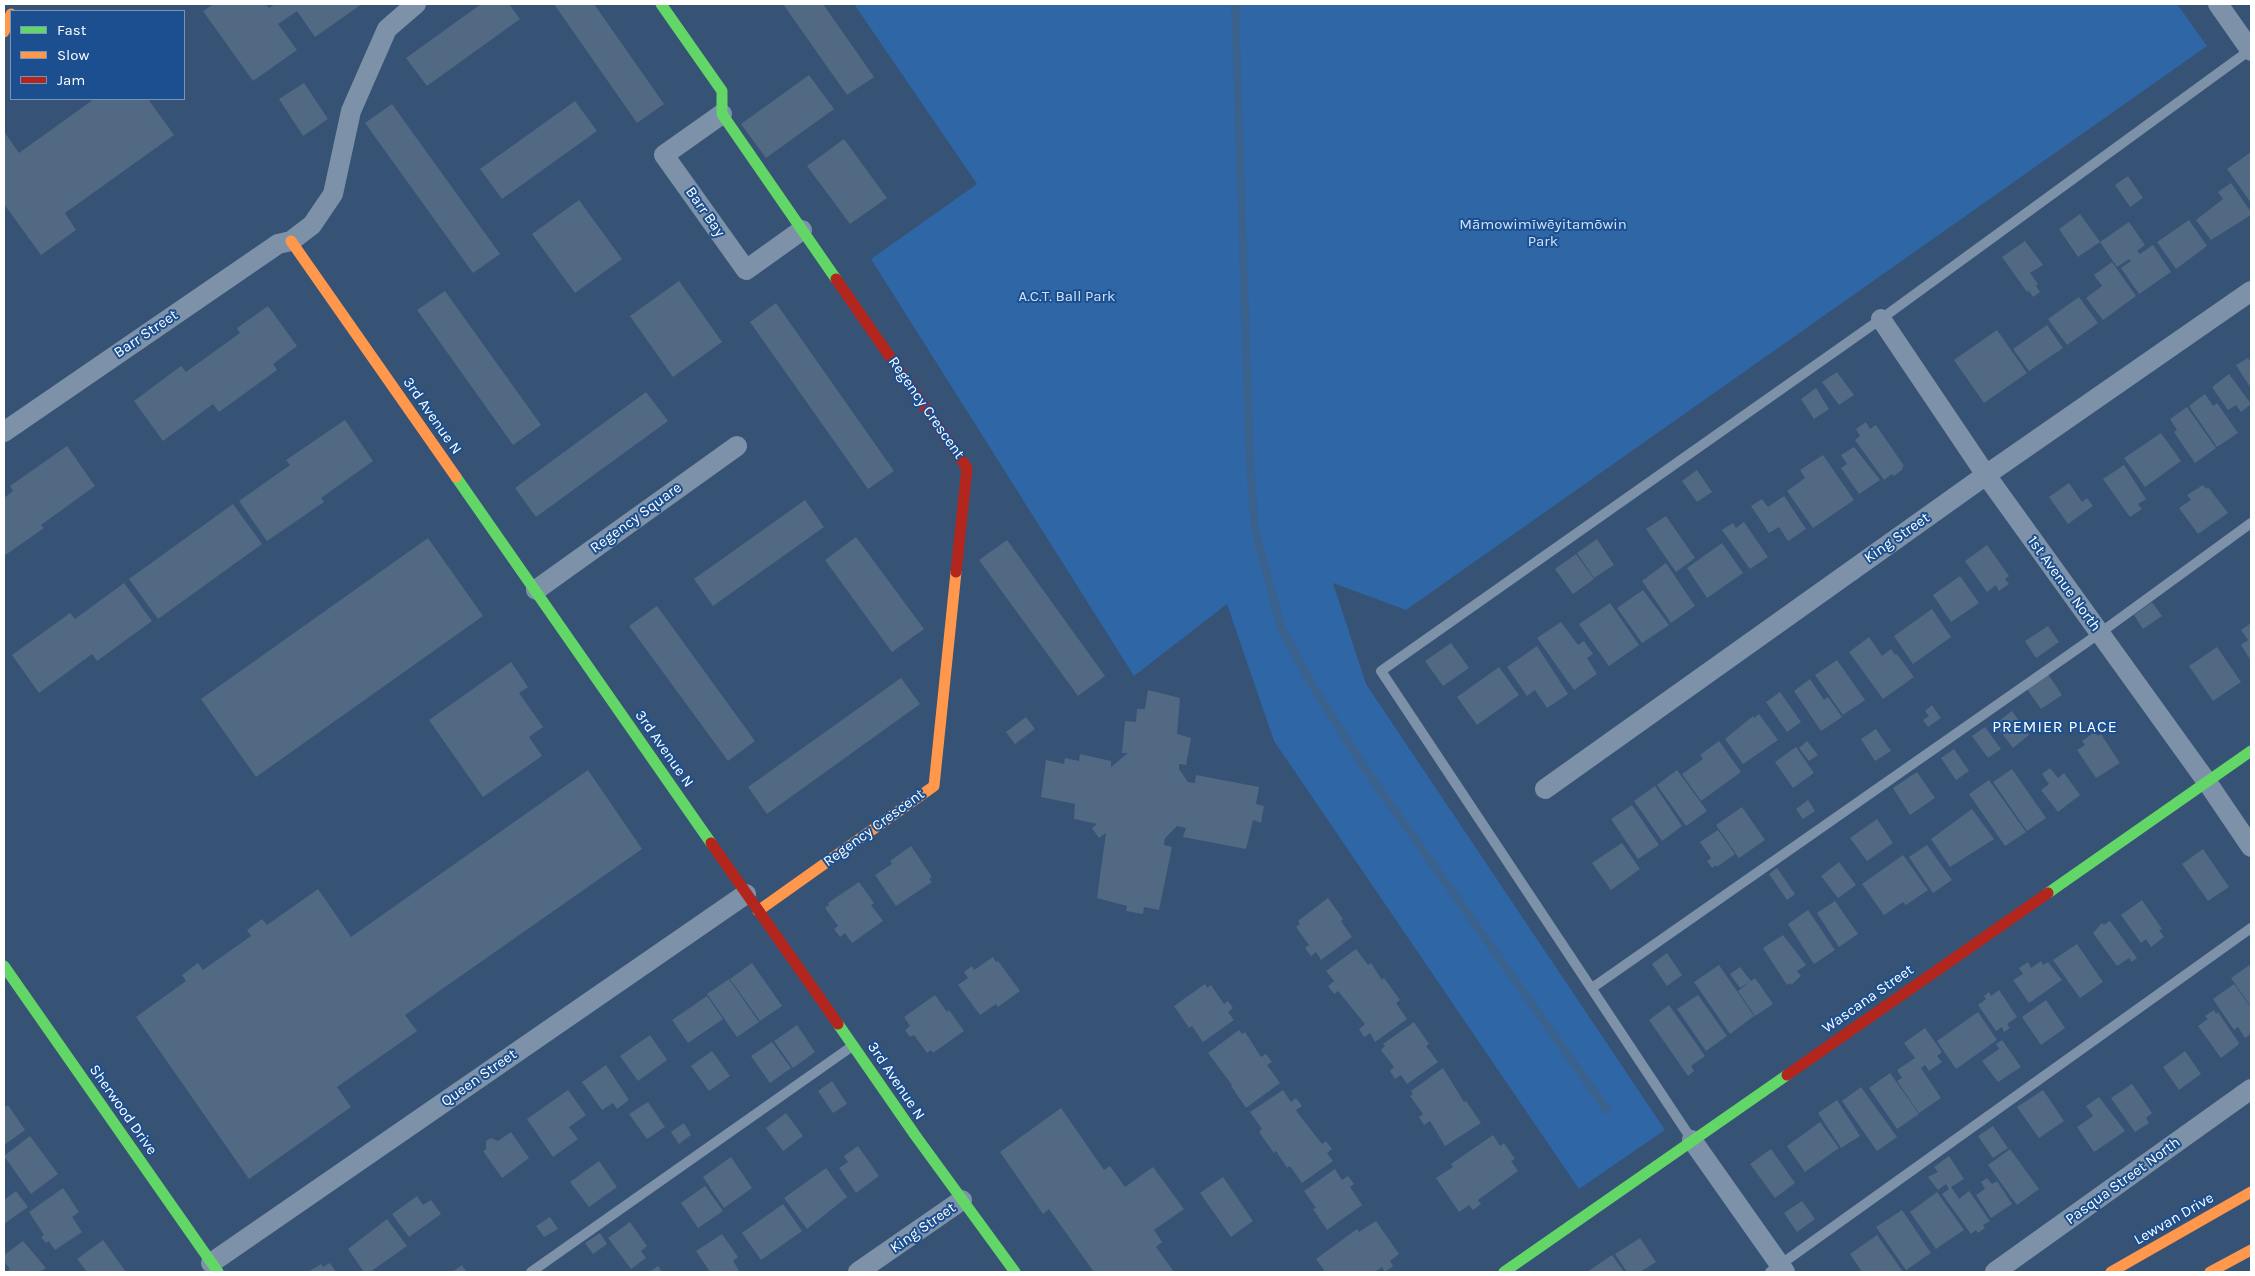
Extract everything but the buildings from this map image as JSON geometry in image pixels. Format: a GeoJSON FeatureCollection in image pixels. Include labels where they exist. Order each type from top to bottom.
{"type":"FeatureCollection","features":[{"type":"Feature","properties":{"kind":"street"},"geometry":{"type":"LineString","coordinates":[[291,241],[312,225],[333,194],[351,111],[387,29],[416,4]]}},
{"type":"Feature","properties":{"kind":"street"},"geometry":{"type":"LineString","coordinates":[[661,4],[722,91],[722,114]]}},
{"type":"Feature","properties":{"kind":"street"},"geometry":{"type":"LineString","coordinates":[[2218,4],[2251,51]]}},
{"type":"Feature","properties":{"kind":"street"},"geometry":{"type":"LineString","coordinates":[[4,32],[10,17]]}},
{"type":"Feature","properties":{"kind":"street","name":"Barr Bay"},"geometry":{"type":"LineString","coordinates":[[722,114],[664,155],[746,270],[802,230]]}},
{"type":"Feature","properties":{"kind":"street","name":"Regency Crescent"},"geometry":{"type":"LineString","coordinates":[[722,114],[967,468],[934,786],[758,911]]}},
{"type":"Feature","properties":{"kind":"street","name":"Barr Street"},"geometry":{"type":"LineString","coordinates":[[4,432],[278,244],[291,241]]}},
{"type":"Feature","properties":{"kind":"street","name":"3rd Avenue N"},"geometry":{"type":"LineString","coordinates":[[291,241],[746,894],[1014,1272]]}},
{"type":"Feature","properties":{"kind":"street","name":"King Street"},"geometry":{"type":"LineString","coordinates":[[1545,788],[1986,475],[2251,291]]}},
{"type":"Feature","properties":{"kind":"street","name":"1st Avenue North"},"geometry":{"type":"LineString","coordinates":[[1881,319],[1986,475],[2207,782],[2251,847]]}},
{"type":"Feature","properties":{"kind":"street","name":"Regency Square"},"geometry":{"type":"LineString","coordinates":[[536,590],[737,446]]}},
{"type":"Feature","properties":{"kind":"street","name":"Wascana Street"},"geometry":{"type":"LineString","coordinates":[[1504,1272],[2251,752]]}},
{"type":"Feature","properties":{"kind":"street","name":"Queen Street"},"geometry":{"type":"LineString","coordinates":[[215,1268],[746,894]]}},
{"type":"Feature","properties":{"kind":"street","name":"Sherwood Drive"},"geometry":{"type":"LineString","coordinates":[[4,966],[215,1268]]}},
{"type":"Feature","properties":{"kind":"street","name":"Pasqua Street North"},"geometry":{"type":"LineString","coordinates":[[1995,1272],[2251,1089]]}},
{"type":"Feature","properties":{"kind":"street"},"geometry":{"type":"LineString","coordinates":[[1692,1140],[1779,1270]]}},
{"type":"Feature","properties":{"kind":"street","name":"Lewvan Drive"},"geometry":{"type":"LineString","coordinates":[[2111,1272],[2251,1192]]}},
{"type":"Feature","properties":{"kind":"street","name":"King Street"},"geometry":{"type":"LineString","coordinates":[[858,1272],[962,1200]]}},
{"type":"Feature","properties":{"kind":"street"},"geometry":{"type":"LineString","coordinates":[[2210,1272],[2251,1250]]}},
{"type":"Feature","properties":{"kind":"lane"},"geometry":{"type":"LineString","coordinates":[[1692,1140],[1382,671],[1881,319],[2251,51]]}},
{"type":"Feature","properties":{"kind":"lane"},"geometry":{"type":"LineString","coordinates":[[1592,988],[2100,634],[2251,523]]}},
{"type":"Feature","properties":{"kind":"lane"},"geometry":{"type":"LineString","coordinates":[[1779,1270],[2251,928]]}},
{"type":"Feature","properties":{"kind":"lane"},"geometry":{"type":"LineString","coordinates":[[532,1272],[854,1045]]}},
{"type":"Feature","properties":{"kind":"green space"},"geometry":{"type":"Polygon","coordinates":[[[854,4],[2177,4],[2207,46],[1406,610],[1333,583],[1366,684],[1665,1130],[1579,1189],[1274,741],[1227,604],[1134,676],[871,259],[977,184],[854,4]]]}},
{"type":"Feature","properties":{"kind":"waterway"},"geometry":{"type":"LineString","coordinates":[[1235,4],[1250,464],[1255,530],[1281,627],[1312,685],[1366,770],[1607,1110]]}},
{"type":"Feature","properties":{"kind":"traffic: fast"},"geometry":{"type":"LineString","coordinates":[[661,4],[722,91],[722,114],[836,279]]}},
{"type":"Feature","properties":{"kind":"traffic: fast"},"geometry":{"type":"LineString","coordinates":[[456,477],[711,843]]}},
{"type":"Feature","properties":{"kind":"traffic: fast"},"geometry":{"type":"LineString","coordinates":[[2048,893],[2251,751]]}},
{"type":"Feature","properties":{"kind":"traffic: fast"},"geometry":{"type":"LineString","coordinates":[[4,966],[218,1272]]}},
{"type":"Feature","properties":{"kind":"traffic: fast"},"geometry":{"type":"LineString","coordinates":[[838,1024],[915,1135],[1015,1272]]}},
{"type":"Feature","properties":{"kind":"traffic: fast"},"geometry":{"type":"LineString","coordinates":[[1504,1272],[1787,1075]]}},
{"type":"Feature","properties":{"kind":"traffic: slow"},"geometry":{"type":"LineString","coordinates":[[4,32],[10,17]]}},
{"type":"Feature","properties":{"kind":"traffic: slow"},"geometry":{"type":"LineString","coordinates":[[291,241],[456,477]]}},
{"type":"Feature","properties":{"kind":"traffic: slow"},"geometry":{"type":"LineString","coordinates":[[758,911],[934,786],[956,572]]}},
{"type":"Feature","properties":{"kind":"traffic: slow"},"geometry":{"type":"LineString","coordinates":[[2111,1272],[2251,1192]]}},
{"type":"Feature","properties":{"kind":"traffic: slow"},"geometry":{"type":"LineString","coordinates":[[2210,1272],[2251,1250]]}},
{"type":"Feature","properties":{"kind":"traffic: jam"},"geometry":{"type":"LineString","coordinates":[[836,279],[967,468],[956,572]]}},
{"type":"Feature","properties":{"kind":"traffic: jam"},"geometry":{"type":"LineString","coordinates":[[711,843],[838,1024]]}},
{"type":"Feature","properties":{"kind":"traffic: jam"},"geometry":{"type":"LineString","coordinates":[[1787,1075],[2048,893]]}},
{"type":"Feature","properties":{"kind":"district","name":"PREMIER PLACE"},"geometry":{"type":"Point","coordinates":[2055,727]}},
{"type":"Feature","properties":{"kind":"park label","name":"Māmowimīwēyitamōwin Park"},"geometry":{"type":"Point","coordinates":[1543,234]}},
{"type":"Feature","properties":{"kind":"park label","name":"A.C.T. Ball Park"},"geometry":{"type":"Point","coordinates":[1067,297]}}]}
